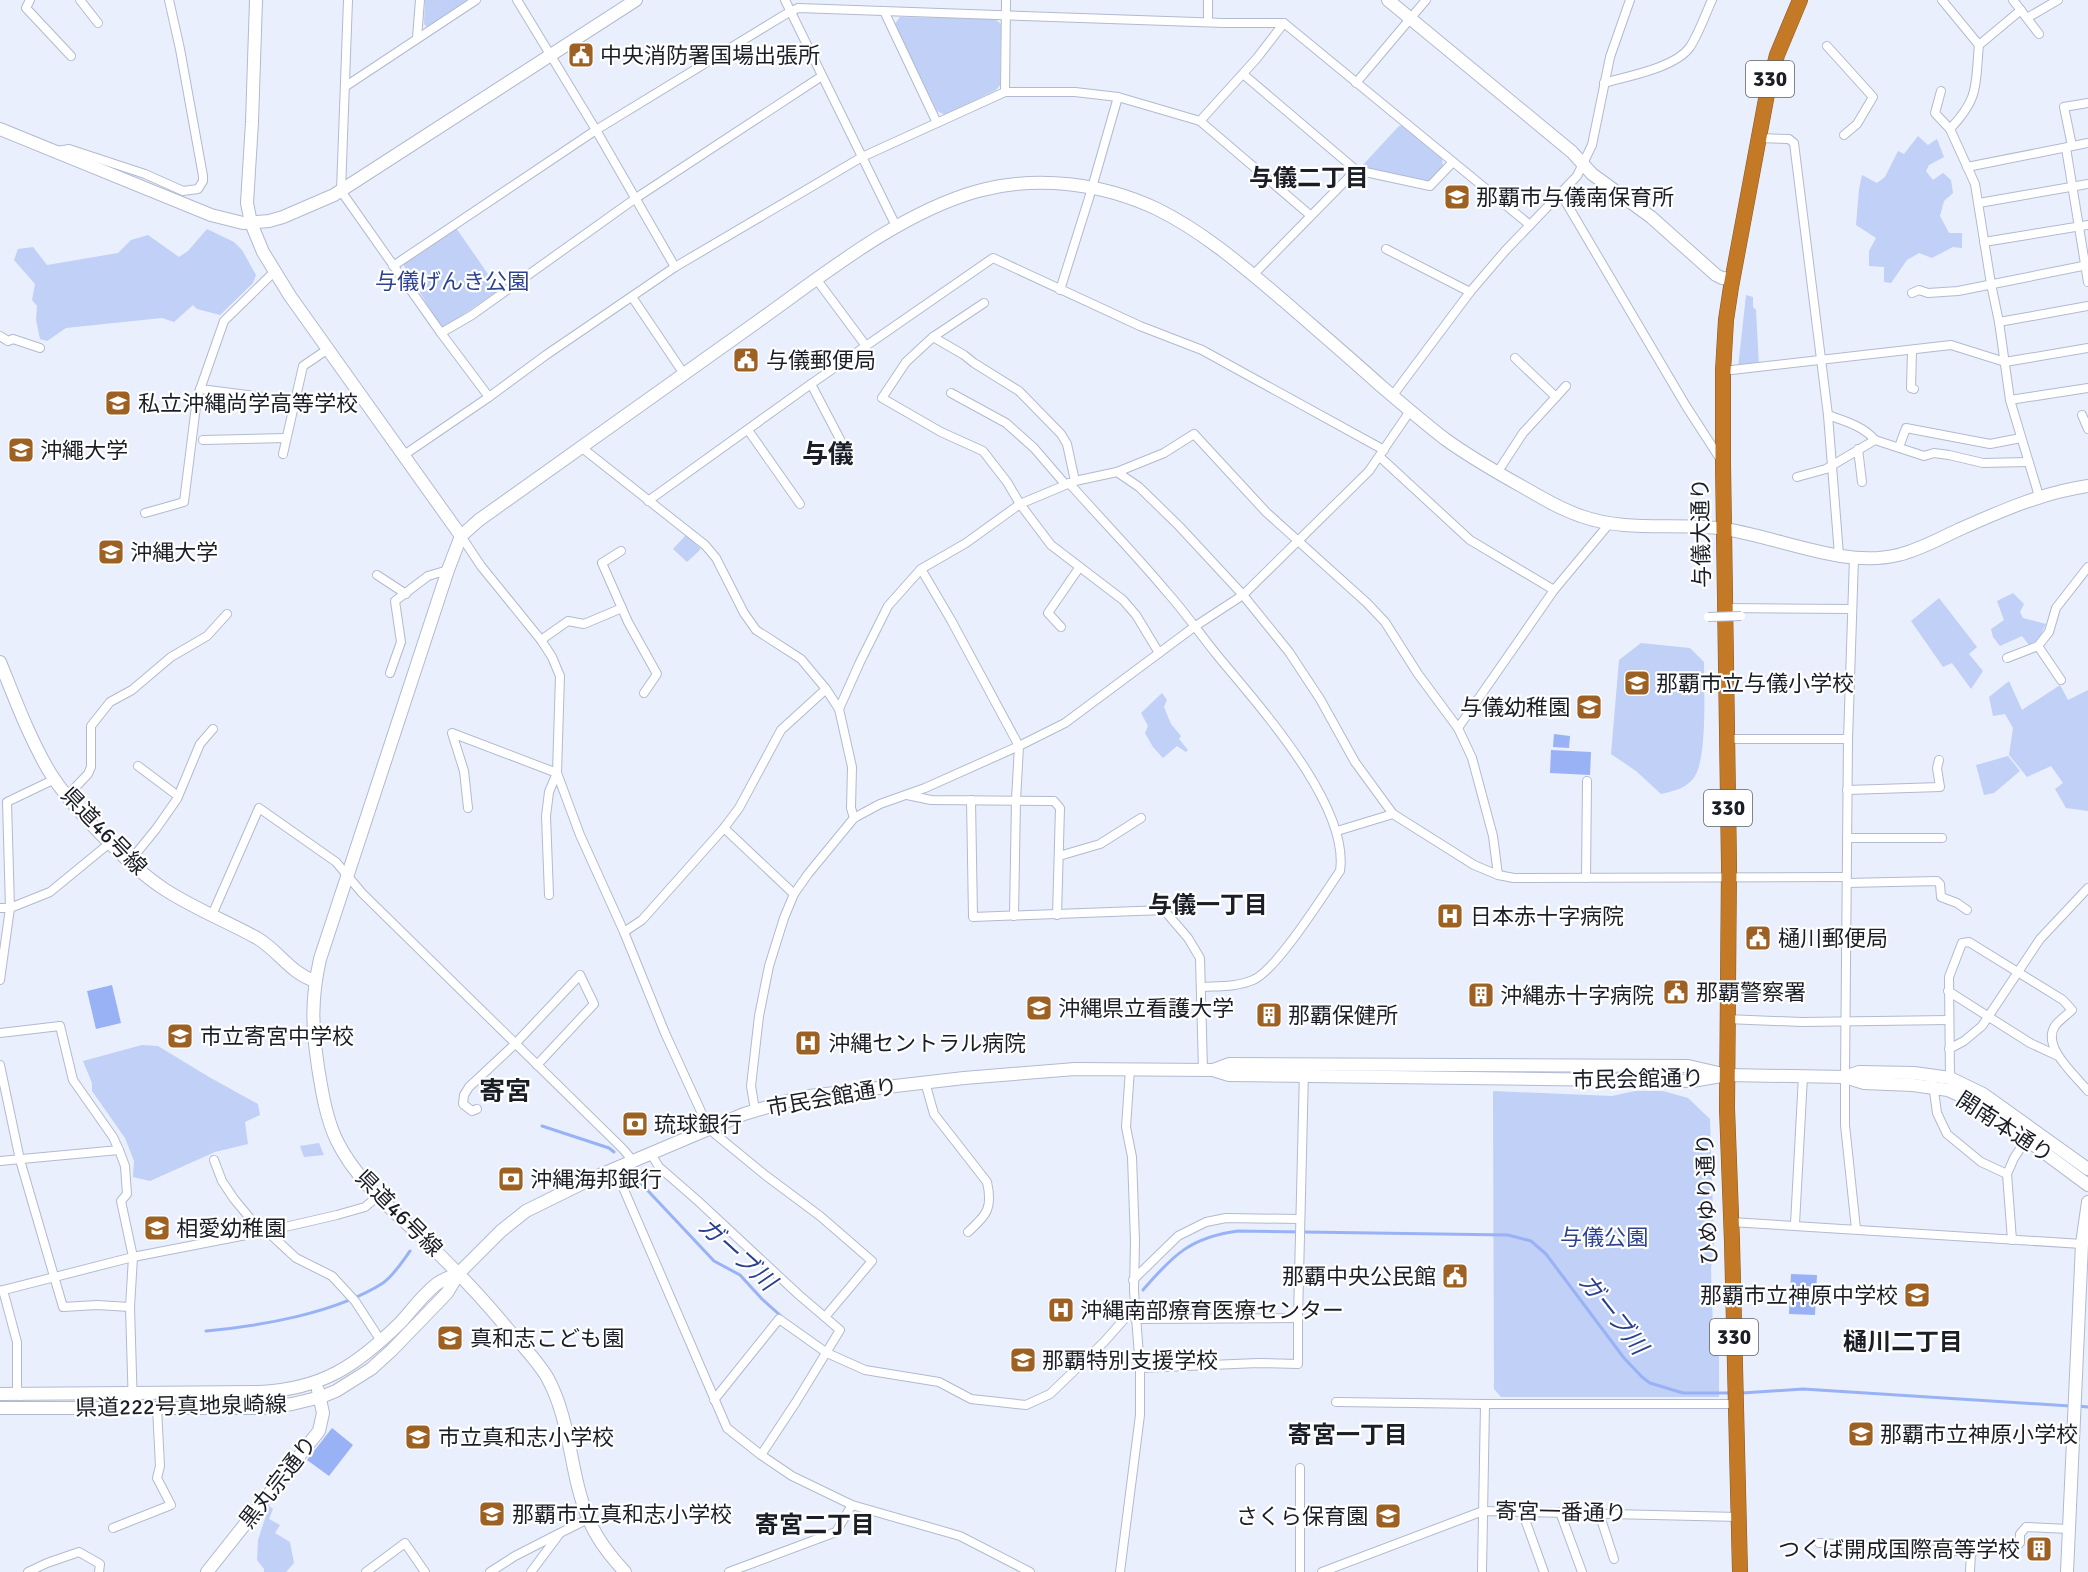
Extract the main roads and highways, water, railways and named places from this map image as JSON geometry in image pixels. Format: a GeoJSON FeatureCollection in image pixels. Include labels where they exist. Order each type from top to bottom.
{"type":"FeatureCollection","features":[{"type":"Feature","properties":{"kind":"highway","name":"与儀大通り"},"geometry":{"type":"LineString","coordinates":[[1727,1076],[1729,877],[1725,529],[1722,463],[1726,320],[1759,138],[1777,55],[1800,0]]}},
{"type":"Feature","properties":{"kind":"highway","name":"ひめゆり通り"},"geometry":{"type":"LineString","coordinates":[[1727,1076],[1740,1572]]}},
{"type":"Feature","properties":{"kind":"main road"},"geometry":{"type":"LineString","coordinates":[[256,0],[247,203],[251,223],[274,272],[461,536]]}},
{"type":"Feature","properties":{"kind":"main road"},"geometry":{"type":"LineString","coordinates":[[0,129],[211,215],[251,223],[283,217],[342,191],[636,0]]}},
{"type":"Feature","properties":{"kind":"main road"},"geometry":{"type":"LineString","coordinates":[[1388,0],[1584,163],[1599,180],[1651,217],[1716,275],[1732,279]]}},
{"type":"Feature","properties":{"kind":"main road"},"geometry":{"type":"LineString","coordinates":[[315,981],[461,536],[479,520],[581,447],[896,226],[944,203],[991,188],[1035,183],[1065,184],[1092,188],[1137,200],[1165,213],[1253,275],[1441,436],[1497,473],[1571,513],[1609,524],[1725,529],[1854,558],[1880,558],[1905,553],[2039,496],[2088,486]]}},
{"type":"Feature","properties":{"kind":"main road","name":"県道46号線"},"geometry":{"type":"LineString","coordinates":[[0,662],[34,742],[54,779],[111,842],[163,888],[266,944],[295,971],[315,981],[312,1005],[321,1089],[331,1126],[345,1155],[378,1196],[459,1273],[526,1349],[547,1378],[563,1415],[588,1520],[598,1539],[625,1572]]}},
{"type":"Feature","properties":{"kind":"main road","name":"市民会館通り"},"geometry":{"type":"LineString","coordinates":[[459,1273],[501,1231],[526,1211],[633,1161],[755,1110],[809,1096],[1031,1071],[1075,1069],[1208,1070],[1229,1075],[1304,1070],[1692,1082],[1727,1076]]}},
{"type":"Feature","properties":{"kind":"main road","name":"開南本通り"},"geometry":{"type":"LineString","coordinates":[[1727,1076],[1845,1077],[1859,1072],[1932,1081],[1950,1078],[1983,1094],[2088,1185]]}},
{"type":"Feature","properties":{"kind":"main road","name":"開南本通り"},"geometry":{"type":"LineString","coordinates":[[1932,1081],[1977,1103],[2088,1169]]}},
{"type":"Feature","properties":{"kind":"main road"},"geometry":{"type":"LineString","coordinates":[[2067,1572],[2082,1244],[2088,1202]]}},
{"type":"Feature","properties":{"kind":"main road","name":"県道222号真地泉崎線"},"geometry":{"type":"LineString","coordinates":[[0,1394],[280,1391],[316,1383],[344,1369],[381,1341],[438,1284],[459,1273]]}},
{"type":"Feature","properties":{"kind":"main road","name":"県道222号真地泉崎線"},"geometry":{"type":"LineString","coordinates":[[0,1408],[261,1408],[321,1397],[354,1381],[392,1350],[447,1293],[459,1273]]}},
{"type":"Feature","properties":{"kind":"main road","name":"黒丸宗通り"},"geometry":{"type":"LineString","coordinates":[[207,1572],[319,1431],[323,1413],[316,1383]]}},
{"type":"Feature","properties":{"kind":"water"},"geometry":{"type":"Polygon","coordinates":[[[1554,734],[1570,736],[1569,748],[1553,747],[1554,734]]]}},
{"type":"Feature","properties":{"kind":"water"},"geometry":{"type":"Polygon","coordinates":[[[1551,750],[1591,752],[1590,775],[1550,773],[1551,750]]]}},
{"type":"Feature","properties":{"kind":"water"},"geometry":{"type":"Polygon","coordinates":[[[112,985],[121,1023],[96,1029],[87,991],[112,985]]]}},
{"type":"Feature","properties":{"kind":"water"},"geometry":{"type":"Polygon","coordinates":[[[1791,1274],[1817,1275],[1815,1315],[1789,1314],[1791,1274]]]}},
{"type":"Feature","properties":{"kind":"water"},"geometry":{"type":"Polygon","coordinates":[[[332,1428],[353,1445],[329,1476],[307,1460],[332,1428]]]}},
{"type":"Feature","properties":{"kind":"waterway","name":"ガーブ川"},"geometry":{"type":"LineString","coordinates":[[542,1126],[609,1148],[614,1152]]}},
{"type":"Feature","properties":{"kind":"waterway","name":"ガーブ川"},"geometry":{"type":"LineString","coordinates":[[635,1177],[714,1261],[740,1275],[781,1316]]}},
{"type":"Feature","properties":{"kind":"waterway","name":"ガーブ川"},"geometry":{"type":"LineString","coordinates":[[1143,1290],[1164,1267],[1195,1243],[1238,1231],[1508,1235],[1531,1241],[1546,1254],[1624,1358],[1650,1383],[1683,1393],[1732,1393]]}},
{"type":"Feature","properties":{"kind":"waterway","name":"ガーブ川"},"geometry":{"type":"LineString","coordinates":[[206,1331],[274,1322],[343,1302],[383,1283],[410,1251]]}},
{"type":"Feature","properties":{"kind":"waterway","name":"ガーブ川"},"geometry":{"type":"LineString","coordinates":[[1742,1393],[1803,1389],[2070,1406]]}},
{"type":"Feature","properties":{"kind":"waterway","name":"ガーブ川"},"geometry":{"type":"LineString","coordinates":[[2077,1406],[2088,1407]]}},
{"type":"Feature","properties":{"kind":"place","name":"中央消防署国場出張所"},"geometry":{"type":"Point","coordinates":[581,55]}},
{"type":"Feature","properties":{"kind":"place","name":"那覇市与儀南保育所"},"geometry":{"type":"Point","coordinates":[1457,197]}},
{"type":"Feature","properties":{"kind":"place","name":"与儀郵便局"},"geometry":{"type":"Point","coordinates":[746,360]}},
{"type":"Feature","properties":{"kind":"place","name":"私立沖縄尚学高等学校"},"geometry":{"type":"Point","coordinates":[118,403]}},
{"type":"Feature","properties":{"kind":"place","name":"沖繩大学"},"geometry":{"type":"Point","coordinates":[21,450]}},
{"type":"Feature","properties":{"kind":"place","name":"沖縄大学"},"geometry":{"type":"Point","coordinates":[111,552]}},
{"type":"Feature","properties":{"kind":"place","name":"那覇市立与儀小学校"},"geometry":{"type":"Point","coordinates":[1637,683]}},
{"type":"Feature","properties":{"kind":"place","name":"与儀幼稚園"},"geometry":{"type":"Point","coordinates":[1589,707]}},
{"type":"Feature","properties":{"kind":"place","name":"日本赤十字病院"},"geometry":{"type":"Point","coordinates":[1450,916]}},
{"type":"Feature","properties":{"kind":"place","name":"樋川郵便局"},"geometry":{"type":"Point","coordinates":[1758,938]}},
{"type":"Feature","properties":{"kind":"place","name":"那覇警察署"},"geometry":{"type":"Point","coordinates":[1676,992]}},
{"type":"Feature","properties":{"kind":"place","name":"沖縄赤十字病院"},"geometry":{"type":"Point","coordinates":[1481,995]}},
{"type":"Feature","properties":{"kind":"place","name":"沖縄県立看護大学"},"geometry":{"type":"Point","coordinates":[1039,1008]}},
{"type":"Feature","properties":{"kind":"place","name":"那覇保健所"},"geometry":{"type":"Point","coordinates":[1269,1015]}},
{"type":"Feature","properties":{"kind":"place","name":"市立寄宮中学校"},"geometry":{"type":"Point","coordinates":[180,1036]}},
{"type":"Feature","properties":{"kind":"place","name":"沖縄セントラル病院"},"geometry":{"type":"Point","coordinates":[808,1043]}},
{"type":"Feature","properties":{"kind":"place","name":"琉球銀行"},"geometry":{"type":"Point","coordinates":[635,1124]}},
{"type":"Feature","properties":{"kind":"place","name":"沖縄海邦銀行"},"geometry":{"type":"Point","coordinates":[511,1179]}},
{"type":"Feature","properties":{"kind":"place","name":"相愛幼稚園"},"geometry":{"type":"Point","coordinates":[157,1228]}},
{"type":"Feature","properties":{"kind":"place","name":"那覇中央公民館"},"geometry":{"type":"Point","coordinates":[1455,1276]}},
{"type":"Feature","properties":{"kind":"place","name":"那覇市立神原中学校"},"geometry":{"type":"Point","coordinates":[1917,1295]}},
{"type":"Feature","properties":{"kind":"place","name":"沖縄南部療育医療センター"},"geometry":{"type":"Point","coordinates":[1061,1310]}},
{"type":"Feature","properties":{"kind":"place","name":"真和志こども園"},"geometry":{"type":"Point","coordinates":[450,1338]}},
{"type":"Feature","properties":{"kind":"place","name":"那覇特別支援学校"},"geometry":{"type":"Point","coordinates":[1023,1360]}},
{"type":"Feature","properties":{"kind":"place","name":"那覇市立神原小学校"},"geometry":{"type":"Point","coordinates":[1861,1434]}},
{"type":"Feature","properties":{"kind":"place","name":"市立真和志小学校"},"geometry":{"type":"Point","coordinates":[418,1437]}},
{"type":"Feature","properties":{"kind":"place","name":"那覇市立真和志小学校"},"geometry":{"type":"Point","coordinates":[492,1514]}},
{"type":"Feature","properties":{"kind":"place","name":"さくら保育園"},"geometry":{"type":"Point","coordinates":[1388,1516]}},
{"type":"Feature","properties":{"kind":"place","name":"つくば開成国際高等学校"},"geometry":{"type":"Point","coordinates":[2039,1549]}},
{"type":"Feature","properties":{"kind":"district","name":"与儀二丁目"},"geometry":{"type":"Point","coordinates":[1309,178]}},
{"type":"Feature","properties":{"kind":"district","name":"与儀"},"geometry":{"type":"Point","coordinates":[828,455]}},
{"type":"Feature","properties":{"kind":"district","name":"与儀一丁目"},"geometry":{"type":"Point","coordinates":[1208,905]}},
{"type":"Feature","properties":{"kind":"district","name":"寄宮"},"geometry":{"type":"Point","coordinates":[505,1092]}},
{"type":"Feature","properties":{"kind":"district","name":"樋川二丁目"},"geometry":{"type":"Point","coordinates":[1903,1342]}},
{"type":"Feature","properties":{"kind":"district","name":"寄宮一丁目"},"geometry":{"type":"Point","coordinates":[1348,1435]}},
{"type":"Feature","properties":{"kind":"district","name":"寄宮二丁目"},"geometry":{"type":"Point","coordinates":[815,1525]}},
{"type":"Feature","properties":{"kind":"park label","name":"与儀げんき公園"},"geometry":{"type":"Point","coordinates":[452,281]}},
{"type":"Feature","properties":{"kind":"park label","name":"与儀公園"},"geometry":{"type":"Point","coordinates":[1604,1237]}}]}
